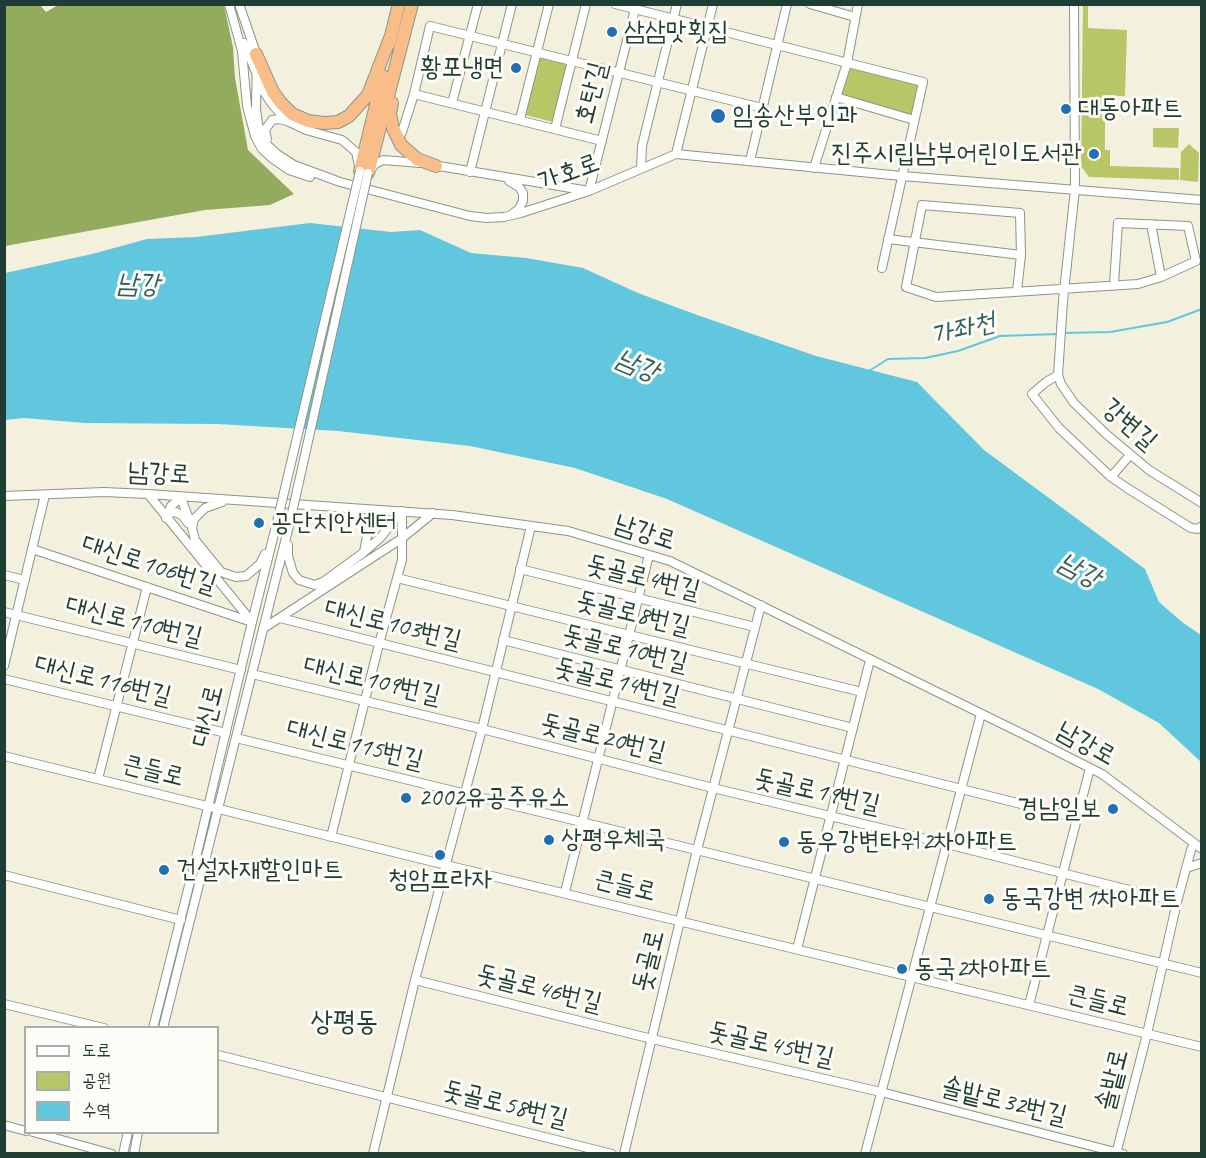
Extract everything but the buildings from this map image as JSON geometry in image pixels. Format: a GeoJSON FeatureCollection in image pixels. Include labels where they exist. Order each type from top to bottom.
{"type":"FeatureCollection","features":[{"type":"Feature","properties":{"kind":"highway"},"geometry":{"type":"LineString","coordinates":[[364,172],[399,4]]}},
{"type":"Feature","properties":{"kind":"highway"},"geometry":{"type":"LineString","coordinates":[[412,4],[390,114],[398,139],[408,153],[436,166]]}},
{"type":"Feature","properties":{"kind":"highway"},"geometry":{"type":"LineString","coordinates":[[256,54],[273,92],[292,114],[308,121],[338,122],[349,117],[368,95],[391,36]]}},
{"type":"Feature","properties":{"kind":"highway"},"geometry":{"type":"LineString","coordinates":[[364,172],[404,38]]}},
{"type":"Feature","properties":{"kind":"street","name":"가호로"},"geometry":{"type":"LineString","coordinates":[[229,4],[242,51],[250,120],[262,149],[289,170],[312,178],[340,182]]}},
{"type":"Feature","properties":{"kind":"street","name":"가호로"},"geometry":{"type":"LineString","coordinates":[[239,4],[256,54],[256,109],[261,135],[266,144],[294,165],[340,182],[470,216],[487,218],[511,216],[589,191],[676,154],[902,176],[1202,200]]}},
{"type":"Feature","properties":{"kind":"street"},"geometry":{"type":"LineString","coordinates":[[452,103],[478,4]]}},
{"type":"Feature","properties":{"kind":"street"},"geometry":{"type":"LineString","coordinates":[[470,172],[512,4]]}},
{"type":"Feature","properties":{"kind":"street"},"geometry":{"type":"LineString","coordinates":[[520,119],[549,4]]}},
{"type":"Feature","properties":{"kind":"street"},"geometry":{"type":"LineString","coordinates":[[555,129],[586,4]]}},
{"type":"Feature","properties":{"kind":"street"},"geometry":{"type":"LineString","coordinates":[[615,4],[636,7],[776,46],[923,81],[882,268]]}},
{"type":"Feature","properties":{"kind":"street"},"geometry":{"type":"LineString","coordinates":[[641,168],[642,146],[677,4]]}},
{"type":"Feature","properties":{"kind":"street"},"geometry":{"type":"LineString","coordinates":[[676,154],[713,4]]}},
{"type":"Feature","properties":{"kind":"street"},"geometry":{"type":"LineString","coordinates":[[750,161],[787,4]]}},
{"type":"Feature","properties":{"kind":"street"},"geometry":{"type":"LineString","coordinates":[[810,4],[855,17]]}},
{"type":"Feature","properties":{"kind":"street"},"geometry":{"type":"LineString","coordinates":[[814,168],[847,63],[858,4]]}},
{"type":"Feature","properties":{"kind":"street"},"geometry":{"type":"LineString","coordinates":[[1074,6],[1075,189],[1064,288],[1058,375],[1032,394],[1059,428],[1111,477],[1191,528],[1198,529],[1202,526]]}},
{"type":"Feature","properties":{"kind":"street","name":"호탄길"},"geometry":{"type":"LineString","coordinates":[[589,191],[636,7]]}},
{"type":"Feature","properties":{"kind":"street"},"geometry":{"type":"LineString","coordinates":[[233,17],[272,104],[288,121]]}},
{"type":"Feature","properties":{"kind":"street"},"geometry":{"type":"LineString","coordinates":[[398,139],[414,94],[430,26],[762,108]]}},
{"type":"Feature","properties":{"kind":"street"},"geometry":{"type":"LineString","coordinates":[[414,94],[602,141]]}},
{"type":"Feature","properties":{"kind":"street"},"geometry":{"type":"LineString","coordinates":[[836,97],[914,120]]}},
{"type":"Feature","properties":{"kind":"street"},"geometry":{"type":"LineString","coordinates":[[277,154],[266,137],[265,130],[272,120],[279,119],[306,130],[342,140],[356,152],[364,172],[383,160],[436,166],[589,191]]}},
{"type":"Feature","properties":{"kind":"street","name":"대신로"},"geometry":{"type":"LineString","coordinates":[[154,1026],[364,172]]}},
{"type":"Feature","properties":{"kind":"street","name":"대신로"},"geometry":{"type":"LineString","coordinates":[[164,1026],[287,535],[364,172]]}},
{"type":"Feature","properties":{"kind":"street"},"geometry":{"type":"LineString","coordinates":[[486,174],[514,182],[523,193],[523,201],[519,209],[511,216]]}},
{"type":"Feature","properties":{"kind":"street"},"geometry":{"type":"LineString","coordinates":[[1017,291],[1021,255],[1020,213],[922,205],[906,287],[936,297],[1138,284],[1161,277],[1196,261],[1188,226],[1118,223],[1114,284]]}},
{"type":"Feature","properties":{"kind":"street"},"geometry":{"type":"LineString","coordinates":[[1151,224],[1161,277]]}},
{"type":"Feature","properties":{"kind":"street"},"geometry":{"type":"LineString","coordinates":[[888,240],[1021,255]]}},
{"type":"Feature","properties":{"kind":"street","name":"강변길"},"geometry":{"type":"LineString","coordinates":[[1058,375],[1061,384],[1074,403],[1130,455],[1149,470],[1202,503]]}},
{"type":"Feature","properties":{"kind":"street"},"geometry":{"type":"LineString","coordinates":[[1111,477],[1130,455]]}},
{"type":"Feature","properties":{"kind":"street","name":"남강로"},"geometry":{"type":"LineString","coordinates":[[4,496],[104,492],[148,494],[433,513],[568,531],[670,561],[1090,768],[1102,774],[1198,846]]}},
{"type":"Feature","properties":{"kind":"street"},"geometry":{"type":"LineString","coordinates":[[148,494],[252,622]]}},
{"type":"Feature","properties":{"kind":"street"},"geometry":{"type":"LineString","coordinates":[[4,666],[45,495]]}},
{"type":"Feature","properties":{"kind":"street"},"geometry":{"type":"LineString","coordinates":[[167,516],[171,506],[181,498],[195,540],[221,572],[236,577],[246,576],[260,564],[273,537]]}},
{"type":"Feature","properties":{"kind":"street"},"geometry":{"type":"LineString","coordinates":[[192,528],[194,519],[205,508],[226,501]]}},
{"type":"Feature","properties":{"kind":"street"},"geometry":{"type":"LineString","coordinates":[[342,507],[365,520],[368,531],[363,553]]}},
{"type":"Feature","properties":{"kind":"street"},"geometry":{"type":"LineString","coordinates":[[331,837],[402,560],[402,511]]}},
{"type":"Feature","properties":{"kind":"street"},"geometry":{"type":"LineString","coordinates":[[287,535],[290,566],[299,580],[315,585],[323,582],[363,553],[381,537],[402,511]]}},
{"type":"Feature","properties":{"kind":"street"},"geometry":{"type":"LineString","coordinates":[[167,516],[176,512],[182,514],[192,528]]}},
{"type":"Feature","properties":{"kind":"street"},"geometry":{"type":"LineString","coordinates":[[264,628],[401,539],[433,513]]}},
{"type":"Feature","properties":{"kind":"street"},"geometry":{"type":"LineString","coordinates":[[373,1154],[482,729],[531,526]]}},
{"type":"Feature","properties":{"kind":"street","name":"대신로106번길"},"geometry":{"type":"LineString","coordinates":[[32,549],[252,622]]}},
{"type":"Feature","properties":{"kind":"street"},"geometry":{"type":"LineString","coordinates":[[565,892],[649,555]]}},
{"type":"Feature","properties":{"kind":"street","name":"돗골로4번길"},"geometry":{"type":"LineString","coordinates":[[520,569],[755,627]]}},
{"type":"Feature","properties":{"kind":"street"},"geometry":{"type":"LineString","coordinates":[[4,575],[25,580]]}},
{"type":"Feature","properties":{"kind":"street","name":"돗골로8번길"},"geometry":{"type":"LineString","coordinates":[[397,578],[862,692]]}},
{"type":"Feature","properties":{"kind":"street"},"geometry":{"type":"LineString","coordinates":[[98,779],[147,587]]}},
{"type":"Feature","properties":{"kind":"street","name":"돗골로"},"geometry":{"type":"LineString","coordinates":[[624,1154],[697,850],[760,605]]}},
{"type":"Feature","properties":{"kind":"street","name":"대신로110번길"},"geometry":{"type":"LineString","coordinates":[[4,612],[241,670]]}},
{"type":"Feature","properties":{"kind":"street","name":"대신로103번길"},"geometry":{"type":"LineString","coordinates":[[280,618],[495,673]]}},
{"type":"Feature","properties":{"kind":"street","name":"돗골로10번길"},"geometry":{"type":"LineString","coordinates":[[503,640],[853,728]]}},
{"type":"Feature","properties":{"kind":"street"},"geometry":{"type":"LineString","coordinates":[[797,949],[870,660]]}},
{"type":"Feature","properties":{"kind":"street","name":"돗골로14번길"},"geometry":{"type":"LineString","coordinates":[[495,673],[1077,818]]}},
{"type":"Feature","properties":{"kind":"street","name":"대신로109번길"},"geometry":{"type":"LineString","coordinates":[[252,674],[482,729]]}},
{"type":"Feature","properties":{"kind":"street","name":"대신로116번길"},"geometry":{"type":"LineString","coordinates":[[4,679],[226,733]]}},
{"type":"Feature","properties":{"kind":"street"},"geometry":{"type":"LineString","coordinates":[[865,1154],[910,976],[981,714]]}},
{"type":"Feature","properties":{"kind":"street","name":"돗골로20번길"},"geometry":{"type":"LineString","coordinates":[[482,729],[713,788]]}},
{"type":"Feature","properties":{"kind":"street","name":"대신로115번길"},"geometry":{"type":"LineString","coordinates":[[236,738],[1202,973]]}},
{"type":"Feature","properties":{"kind":"street","name":"큰들로"},"geometry":{"type":"LineString","coordinates":[[4,756],[1202,1047]]}},
{"type":"Feature","properties":{"kind":"street"},"geometry":{"type":"LineString","coordinates":[[1029,1005],[1090,768]]}},
{"type":"Feature","properties":{"kind":"street","name":"돗골로19번길"},"geometry":{"type":"LineString","coordinates":[[713,788],[1177,902]]}},
{"type":"Feature","properties":{"kind":"street","name":"솔밭로"},"geometry":{"type":"LineString","coordinates":[[1118,1153],[1177,902],[1186,868],[1198,846]]}},
{"type":"Feature","properties":{"kind":"street"},"geometry":{"type":"LineString","coordinates":[[1186,868],[1202,863]]}},
{"type":"Feature","properties":{"kind":"street"},"geometry":{"type":"LineString","coordinates":[[4,875],[181,920]]}},
{"type":"Feature","properties":{"kind":"street","name":"돗골로46번길"},"geometry":{"type":"LineString","coordinates":[[416,980],[652,1039]]}},
{"type":"Feature","properties":{"kind":"street"},"geometry":{"type":"LineString","coordinates":[[4,1004],[96,1026]]}},
{"type":"Feature","properties":{"kind":"street","name":"돗골로45번길"},"geometry":{"type":"LineString","coordinates":[[652,1039],[881,1092]]}},
{"type":"Feature","properties":{"kind":"street","name":"돗골로58번길"},"geometry":{"type":"LineString","coordinates":[[219,1055],[612,1154]]}},
{"type":"Feature","properties":{"kind":"street","name":"솔밭로32번길"},"geometry":{"type":"LineString","coordinates":[[881,1092],[1118,1153]]}},
{"type":"Feature","properties":{"kind":"street"},"geometry":{"type":"LineString","coordinates":[[4,1125],[24,1130]]}},
{"type":"Feature","properties":{"kind":"street"},"geometry":{"type":"LineString","coordinates":[[40,1134],[112,1154]]}},
{"type":"Feature","properties":{"kind":"street"},"geometry":{"type":"LineString","coordinates":[[123,1154],[128,1134]]}},
{"type":"Feature","properties":{"kind":"street"},"geometry":{"type":"LineString","coordinates":[[134,1154],[138,1134]]}},
{"type":"Feature","properties":{"kind":"green space"},"geometry":{"type":"Polygon","coordinates":[[[60,4],[224,5],[233,47],[235,78],[248,150],[294,194],[270,205],[205,210],[5,246],[5,5],[40,5],[46,12],[60,4]]]}},
{"type":"Feature","properties":{"kind":"green space"},"geometry":{"type":"Polygon","coordinates":[[[1083,5],[1088,5],[1088,28],[1127,30],[1125,96],[1108,96],[1108,102],[1105,103],[1105,150],[1110,150],[1110,166],[1179,168],[1179,180],[1089,177],[1081,166],[1083,5]]]}},
{"type":"Feature","properties":{"kind":"green space"},"geometry":{"type":"Polygon","coordinates":[[[540,56],[568,63],[553,122],[525,115],[540,56]]]}},
{"type":"Feature","properties":{"kind":"green space"},"geometry":{"type":"Polygon","coordinates":[[[848,65],[921,82],[913,119],[838,97],[848,65]]]}},
{"type":"Feature","properties":{"kind":"green space"},"geometry":{"type":"Polygon","coordinates":[[[1153,128],[1179,128],[1178,148],[1153,147],[1153,128]]]}},
{"type":"Feature","properties":{"kind":"green space"},"geometry":{"type":"Polygon","coordinates":[[[1189,144],[1199,153],[1198,182],[1180,180],[1181,152],[1189,144]]]}},
{"type":"Feature","properties":{"kind":"water","name":"남강"},"geometry":{"type":"Polygon","coordinates":[[[310,223],[391,232],[420,230],[471,253],[526,258],[583,268],[638,293],[816,356],[917,382],[984,450],[1145,569],[1159,602],[1201,635],[1201,762],[1159,723],[1098,689],[667,499],[575,468],[470,446],[338,431],[217,424],[85,423],[24,418],[5,420],[5,273],[147,239],[196,237],[310,223]]]}},
{"type":"Feature","properties":{"kind":"waterway","name":"가좌천"},"geometry":{"type":"LineString","coordinates":[[1064,333],[1110,332],[1167,322],[1202,309]]}},
{"type":"Feature","properties":{"kind":"waterway","name":"가좌천"},"geometry":{"type":"LineString","coordinates":[[869,371],[888,359],[925,358],[958,351],[1000,336],[1058,334]]}},
{"type":"Feature","properties":{"kind":"place","name":"삼삼맛횟집"},"geometry":{"type":"Point","coordinates":[612,32]}},
{"type":"Feature","properties":{"kind":"place","name":"황포냉면"},"geometry":{"type":"Point","coordinates":[516,68]}},
{"type":"Feature","properties":{"kind":"place","name":"대동아파트"},"geometry":{"type":"Point","coordinates":[1066,109]}},
{"type":"Feature","properties":{"kind":"place","name":"임송산부인과"},"geometry":{"type":"Point","coordinates":[718,116]}},
{"type":"Feature","properties":{"kind":"place","name":"진주시립남부어린이도서관"},"geometry":{"type":"Point","coordinates":[1094,154]}},
{"type":"Feature","properties":{"kind":"place","name":"공단치안센터"},"geometry":{"type":"Point","coordinates":[259,523]}},
{"type":"Feature","properties":{"kind":"place","name":"2002유공주유소"},"geometry":{"type":"Point","coordinates":[406,798]}},
{"type":"Feature","properties":{"kind":"place","name":"경남일보"},"geometry":{"type":"Point","coordinates":[1113,809]}},
{"type":"Feature","properties":{"kind":"place","name":"상평우체국"},"geometry":{"type":"Point","coordinates":[549,840]}},
{"type":"Feature","properties":{"kind":"place","name":"동우강변타워2차아파트"},"geometry":{"type":"Point","coordinates":[784,842]}},
{"type":"Feature","properties":{"kind":"place","name":"청암프라자"},"geometry":{"type":"Point","coordinates":[440,855]}},
{"type":"Feature","properties":{"kind":"place","name":"건설자재할인마트"},"geometry":{"type":"Point","coordinates":[164,870]}},
{"type":"Feature","properties":{"kind":"place","name":"동국강변1차아파트"},"geometry":{"type":"Point","coordinates":[989,899]}},
{"type":"Feature","properties":{"kind":"place","name":"동국2차아파트"},"geometry":{"type":"Point","coordinates":[902,969]}},
{"type":"Feature","properties":{"kind":"district","name":"상평동"},"geometry":{"type":"Point","coordinates":[344,1023]}}]}
